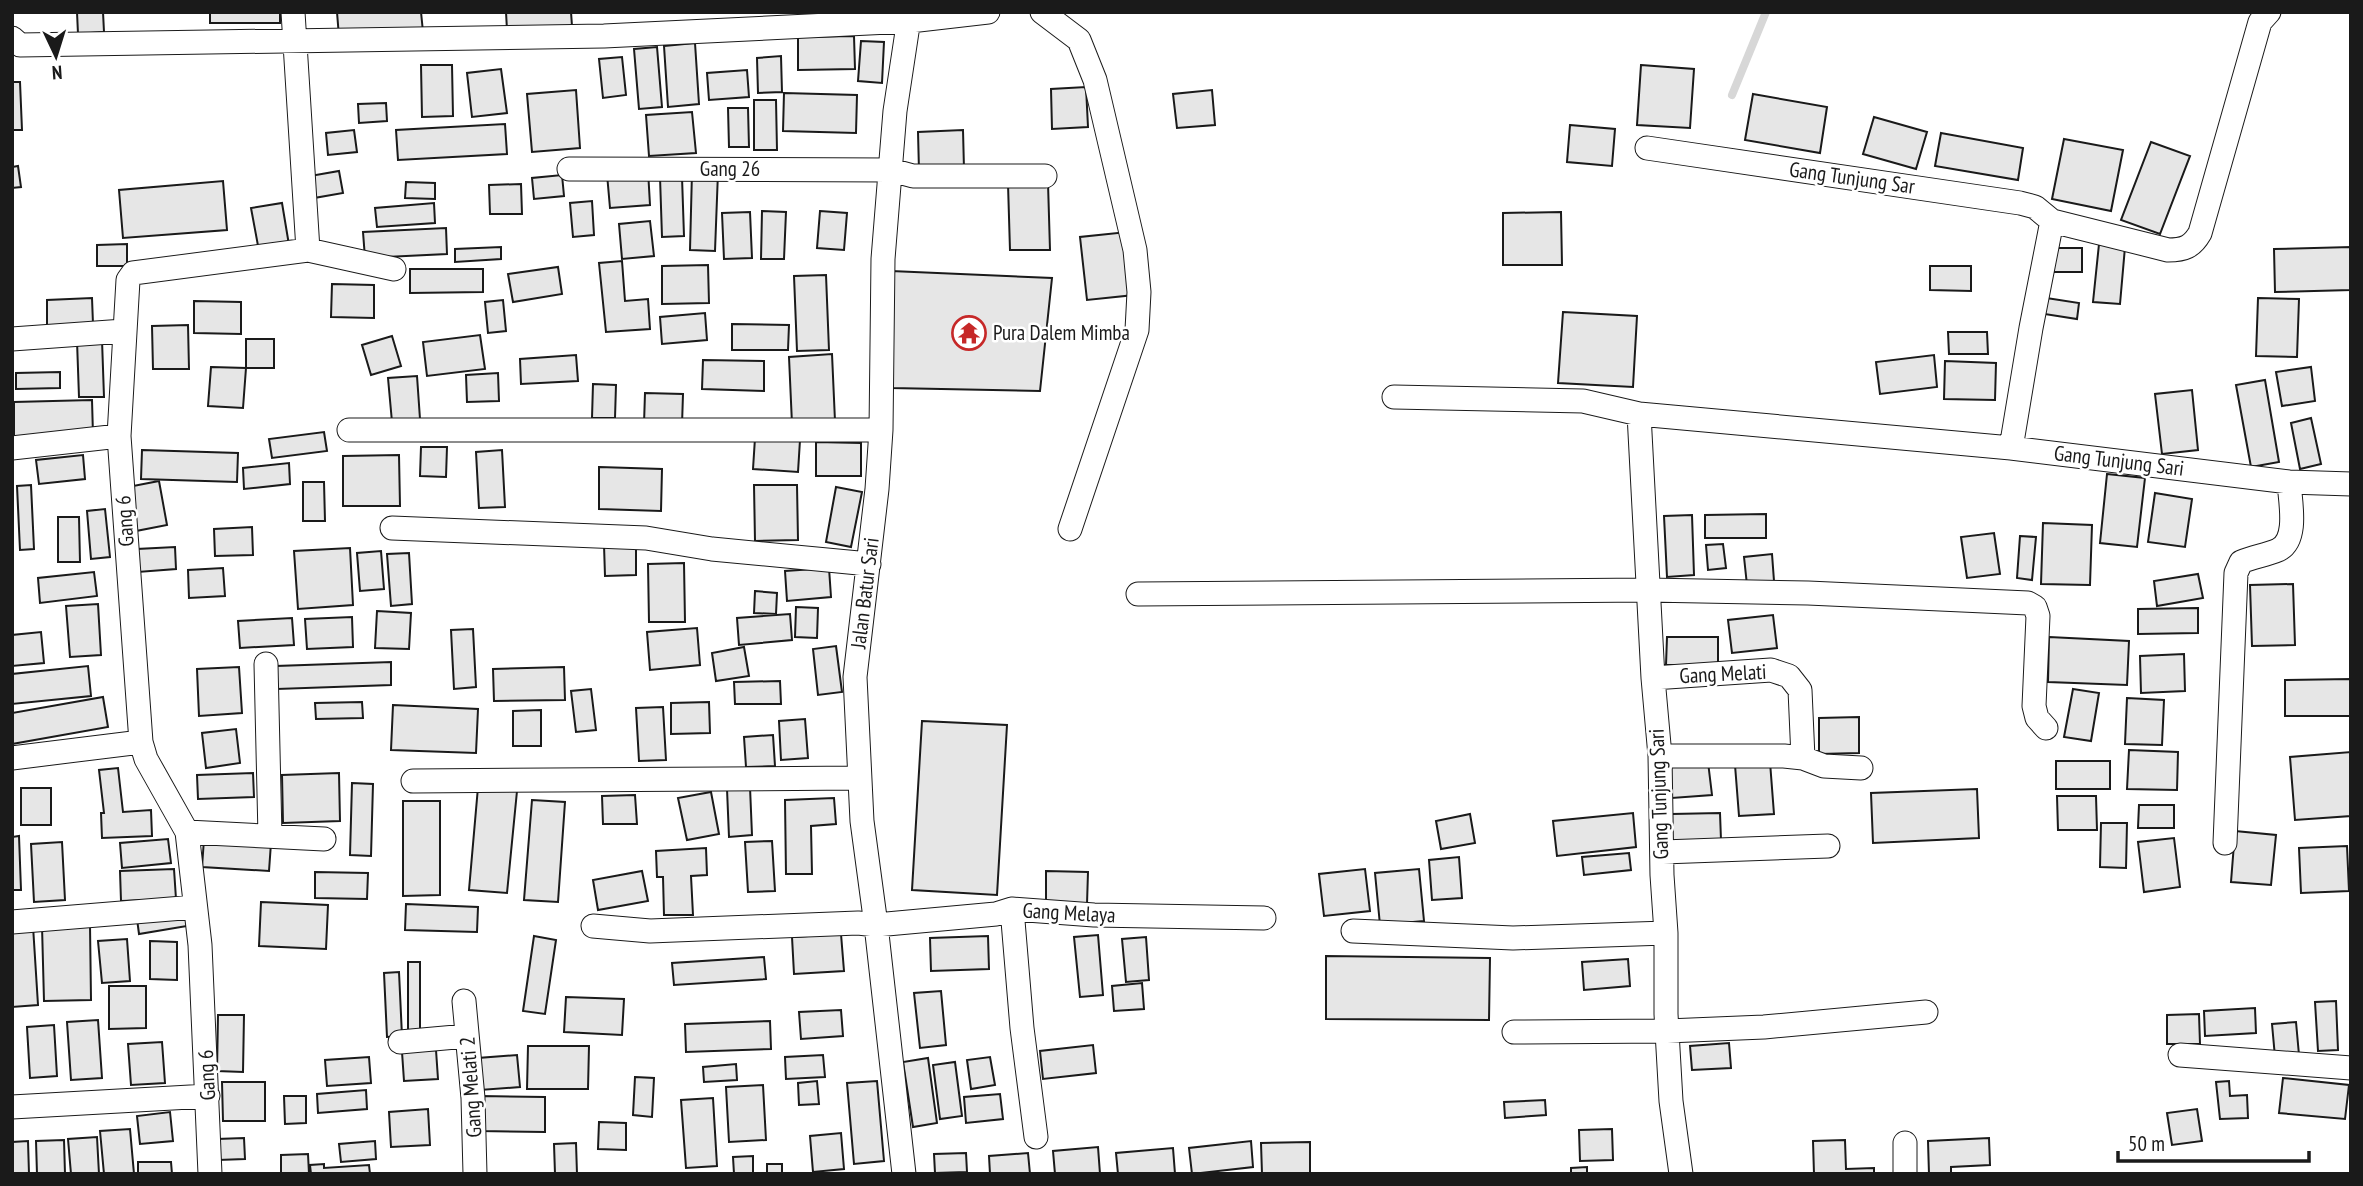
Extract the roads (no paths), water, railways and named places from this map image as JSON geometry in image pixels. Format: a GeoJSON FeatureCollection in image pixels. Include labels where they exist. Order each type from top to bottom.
{"type":"FeatureCollection","features":[{"type":"Feature","properties":{"kind":"street"},"geometry":{"type":"LineString","coordinates":[[293,12],[309,250],[394,268]]}},
{"type":"Feature","properties":{"kind":"street"},"geometry":{"type":"LineString","coordinates":[[12,38],[20,45],[604,36],[988,12]]}},
{"type":"Feature","properties":{"kind":"street"},"geometry":{"type":"LineString","coordinates":[[1042,12],[1079,40],[1094,80],[1135,250],[1139,292],[1137,330],[1070,529]]}},
{"type":"Feature","properties":{"kind":"street","name":"Gang Tunjung Sar"},"geometry":{"type":"LineString","coordinates":[[1647,148],[2020,203],[2035,206],[2052,221],[2168,250],[2182,250],[2193,244],[2200,233],[2260,22],[2269,12]]}},
{"type":"Feature","properties":{"kind":"street","name":"Jalan Batur Sari"},"geometry":{"type":"LineString","coordinates":[[904,1174],[862,821],[855,677],[881,430],[883,259],[895,111],[910,17]]}},
{"type":"Feature","properties":{"kind":"street","name":"Gang 26"},"geometry":{"type":"LineString","coordinates":[[569,169],[891,170],[913,176],[1045,176]]}},
{"type":"Feature","properties":{"kind":"street"},"geometry":{"type":"LineString","coordinates":[[2011,448],[2052,221]]}},
{"type":"Feature","properties":{"kind":"street","name":"Gang 6"},"geometry":{"type":"LineString","coordinates":[[210,1174],[200,945],[187,832],[146,759],[141,742],[119,436],[128,280],[133,273],[309,250]]}},
{"type":"Feature","properties":{"kind":"street"},"geometry":{"type":"LineString","coordinates":[[12,339],[124,331]]}},
{"type":"Feature","properties":{"kind":"street","name":"Gang Tunjung Sari"},"geometry":{"type":"LineString","coordinates":[[1394,397],[1583,401],[1639,414],[2011,448],[2289,482],[2350,484]]}},
{"type":"Feature","properties":{"kind":"street","name":"Gang Tunjung Sari"},"geometry":{"type":"LineString","coordinates":[[1639,414],[1653,678],[1660,756],[1667,1031],[1671,1101],[1681,1174]]}},
{"type":"Feature","properties":{"kind":"street"},"geometry":{"type":"LineString","coordinates":[[349,430],[881,430]]}},
{"type":"Feature","properties":{"kind":"street"},"geometry":{"type":"LineString","coordinates":[[12,448],[119,436]]}},
{"type":"Feature","properties":{"kind":"street"},"geometry":{"type":"LineString","coordinates":[[2225,843],[2236,573],[2241,562],[2282,548],[2288,542],[2291,534],[2289,482]]}},
{"type":"Feature","properties":{"kind":"street"},"geometry":{"type":"LineString","coordinates":[[392,528],[646,538],[712,549],[869,564]]}},
{"type":"Feature","properties":{"kind":"street"},"geometry":{"type":"LineString","coordinates":[[1138,594],[1648,590],[1808,593],[2028,603],[2035,607],[2038,616],[2034,706],[2037,718],[2046,728]]}},
{"type":"Feature","properties":{"kind":"street"},"geometry":{"type":"LineString","coordinates":[[266,664],[270,836]]}},
{"type":"Feature","properties":{"kind":"street","name":"Gang Melati"},"geometry":{"type":"LineString","coordinates":[[1653,678],[1771,670],[1789,676],[1800,690],[1803,758]]}},
{"type":"Feature","properties":{"kind":"street"},"geometry":{"type":"LineString","coordinates":[[12,758],[141,742]]}},
{"type":"Feature","properties":{"kind":"street"},"geometry":{"type":"LineString","coordinates":[[1660,756],[1784,756],[1803,758],[1824,766],[1861,768]]}},
{"type":"Feature","properties":{"kind":"street"},"geometry":{"type":"LineString","coordinates":[[413,781],[859,778]]}},
{"type":"Feature","properties":{"kind":"street"},"geometry":{"type":"LineString","coordinates":[[187,832],[324,839]]}},
{"type":"Feature","properties":{"kind":"street"},"geometry":{"type":"LineString","coordinates":[[1663,852],[1828,846]]}},
{"type":"Feature","properties":{"kind":"street"},"geometry":{"type":"LineString","coordinates":[[12,922],[195,907]]}},
{"type":"Feature","properties":{"kind":"street"},"geometry":{"type":"LineString","coordinates":[[1012,909],[1022,1028],[1036,1137]]}},
{"type":"Feature","properties":{"kind":"street","name":"Gang Melaya"},"geometry":{"type":"LineString","coordinates":[[593,926],[650,931],[858,923],[876,925],[996,914],[1012,909],[1094,915],[1264,918]]}},
{"type":"Feature","properties":{"kind":"street"},"geometry":{"type":"LineString","coordinates":[[1353,931],[1502,938],[1666,933]]}},
{"type":"Feature","properties":{"kind":"street","name":"Gang Melati 2"},"geometry":{"type":"LineString","coordinates":[[464,1001],[473,1098],[475,1174]]}},
{"type":"Feature","properties":{"kind":"street"},"geometry":{"type":"LineString","coordinates":[[1514,1032],[1764,1027],[1926,1012]]}},
{"type":"Feature","properties":{"kind":"street"},"geometry":{"type":"LineString","coordinates":[[400,1042],[467,1036]]}},
{"type":"Feature","properties":{"kind":"street"},"geometry":{"type":"LineString","coordinates":[[2180,1055],[2351,1068]]}},
{"type":"Feature","properties":{"kind":"street"},"geometry":{"type":"LineString","coordinates":[[12,1107],[208,1096]]}},
{"type":"Feature","properties":{"kind":"street"},"geometry":{"type":"LineString","coordinates":[[1905,1143],[1905,1174]]}},
{"type":"Feature","properties":{"kind":"waterway"},"geometry":{"type":"LineString","coordinates":[[1732,95],[1766,12]]}},
{"type":"Feature","properties":{"kind":"place","name":"Pura Dalem Mimba"},"geometry":{"type":"Point","coordinates":[969,333]}}]}
